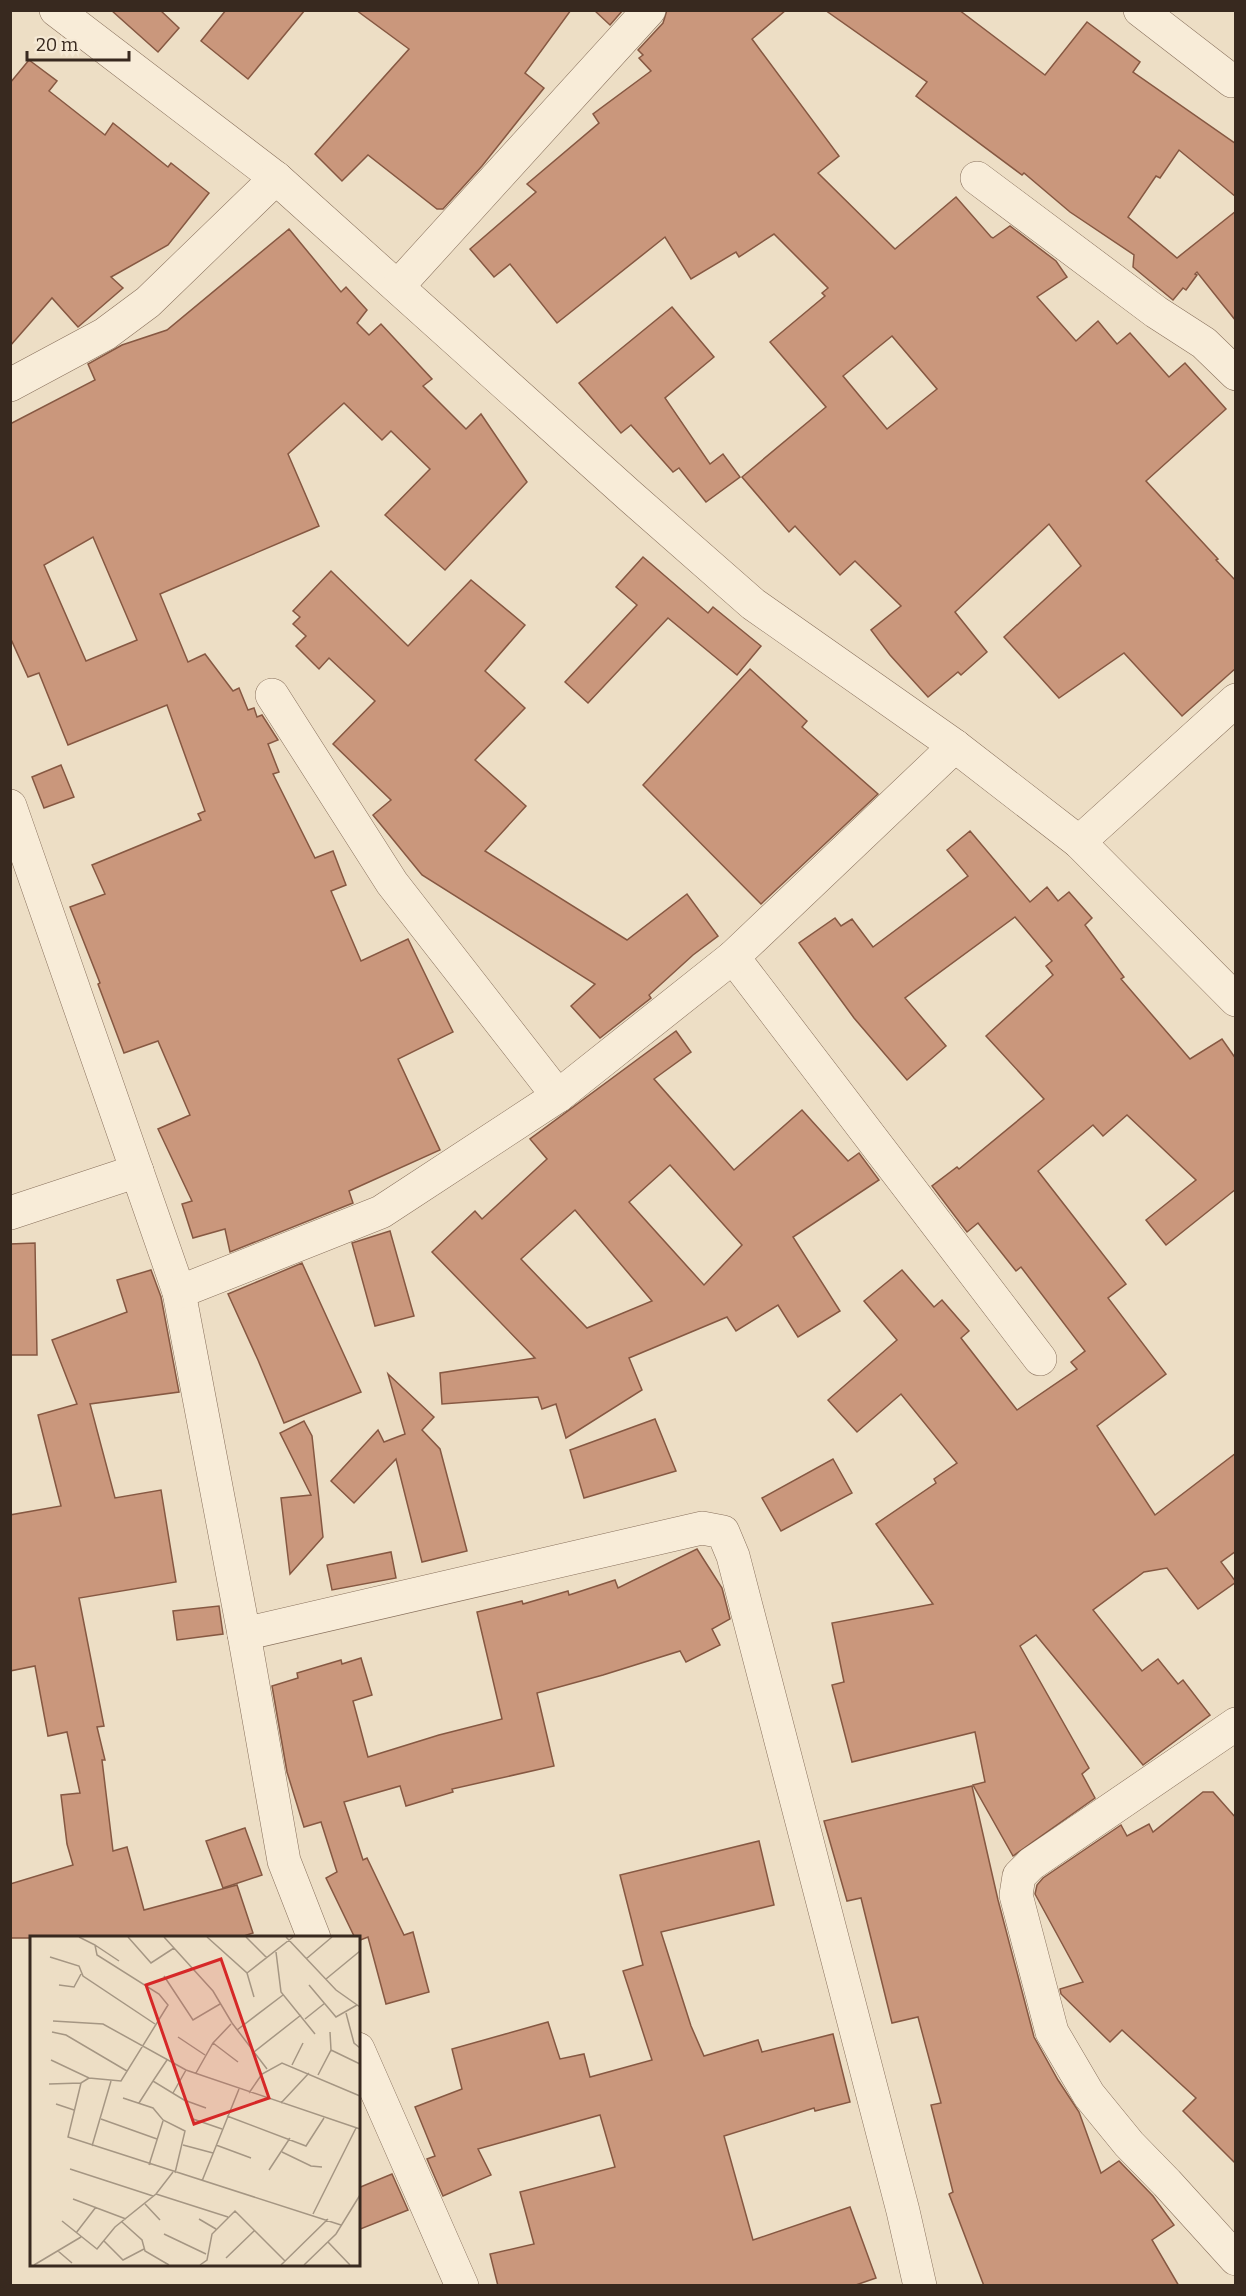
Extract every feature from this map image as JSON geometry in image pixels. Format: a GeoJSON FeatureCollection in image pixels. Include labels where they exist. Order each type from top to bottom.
{"type":"FeatureCollection","features":[{"type":"Feature","properties":{"kind":"street"},"geometry":{"type":"LineString","coordinates":[[56,10],[276,178],[753,604],[955,746],[1079,842],[1236,1000]]}},
{"type":"Feature","properties":{"kind":"street"},"geometry":{"type":"LineString","coordinates":[[398,286],[649,10]]}},
{"type":"Feature","properties":{"kind":"street"},"geometry":{"type":"LineString","coordinates":[[1140,10],[1232,81]]}},
{"type":"Feature","properties":{"kind":"street"},"geometry":{"type":"LineString","coordinates":[[10,385],[105,334],[148,302],[276,178]]}},
{"type":"Feature","properties":{"kind":"street"},"geometry":{"type":"LineString","coordinates":[[977,178],[1156,312],[1204,343],[1236,374]]}},
{"type":"Feature","properties":{"kind":"street"},"geometry":{"type":"LineString","coordinates":[[272,695],[392,883],[558,1096]]}},
{"type":"Feature","properties":{"kind":"street"},"geometry":{"type":"LineString","coordinates":[[1079,842],[1236,700]]}},
{"type":"Feature","properties":{"kind":"street"},"geometry":{"type":"LineString","coordinates":[[179,1292],[381,1212],[558,1096],[733,957],[955,746]]}},
{"type":"Feature","properties":{"kind":"street"},"geometry":{"type":"LineString","coordinates":[[10,806],[179,1292],[284,1861],[313,1936]]}},
{"type":"Feature","properties":{"kind":"street"},"geometry":{"type":"LineString","coordinates":[[733,957],[1040,1359]]}},
{"type":"Feature","properties":{"kind":"street"},"geometry":{"type":"LineString","coordinates":[[10,1213],[137,1171]]}},
{"type":"Feature","properties":{"kind":"street"},"geometry":{"type":"LineString","coordinates":[[244,1635],[702,1528],[723,1532],[733,1556],[903,2211],[920,2286]]}},
{"type":"Feature","properties":{"kind":"street"},"geometry":{"type":"LineString","coordinates":[[1236,1724],[1031,1864],[1019,1876],[1016,1895],[1052,2031],[1089,2095],[1129,2144],[1236,2259]]}},
{"type":"Feature","properties":{"kind":"street"},"geometry":{"type":"LineString","coordinates":[[360,2054],[462,2286]]}},
{"type":"Feature","properties":{"kind":"building"},"geometry":{"type":"Polygon","coordinates":[[[111,10],[160,10],[179,28],[158,52],[111,10]]]}},
{"type":"Feature","properties":{"kind":"building"},"geometry":{"type":"Polygon","coordinates":[[[226,10],[305,10],[248,79],[201,41],[226,10]]]}},
{"type":"Feature","properties":{"kind":"building"},"geometry":{"type":"Polygon","coordinates":[[[356,10],[571,10],[525,73],[544,88],[482,166],[443,209],[437,209],[368,155],[342,181],[315,154],[409,49],[356,10]]]}},
{"type":"Feature","properties":{"kind":"building"},"geometry":{"type":"Polygon","coordinates":[[[594,10],[623,10],[610,25],[594,10]]]}},
{"type":"Feature","properties":{"kind":"building"},"geometry":{"type":"Polygon","coordinates":[[[667,10],[786,10],[752,39],[839,156],[818,173],[895,249],[956,197],[991,237],[993,238],[1010,226],[1056,261],[1067,277],[1037,297],[1076,341],[1098,321],[1117,344],[1130,333],[1169,377],[1185,363],[1226,409],[1146,481],[1236,581],[1236,668],[1182,716],[1124,653],[1059,698],[1004,637],[1081,566],[1049,524],[955,612],[987,652],[961,675],[958,672],[928,697],[890,655],[871,630],[901,606],[855,561],[840,575],[795,526],[789,532],[742,477],[826,407],[770,342],[825,296],[822,293],[828,288],[774,234],[739,257],[736,252],[691,279],[665,237],[557,323],[510,264],[494,277],[470,249],[536,192],[527,184],[599,123],[593,114],[651,71],[639,58],[643,55],[638,50],[663,23],[667,10]],[[892,336],[843,376],[887,429],[937,389],[892,336]]]}},
{"type":"Feature","properties":{"kind":"building"},"geometry":{"type":"Polygon","coordinates":[[[825,10],[959,10],[1045,75],[1087,22],[1140,62],[1133,72],[1236,144],[1236,197],[1179,150],[1160,178],[1156,176],[1128,217],[1177,258],[1236,211],[1236,321],[1197,272],[1186,290],[1183,288],[1173,300],[1133,267],[1134,255],[1070,212],[1024,173],[1022,175],[916,96],[927,82],[825,10]]]}},
{"type":"Feature","properties":{"kind":"building"},"geometry":{"type":"Polygon","coordinates":[[[29,60],[57,81],[49,91],[105,135],[113,123],[168,167],[171,163],[209,193],[168,245],[111,277],[123,288],[78,327],[52,298],[10,346],[10,83],[29,60]]]}},
{"type":"Feature","properties":{"kind":"building"},"geometry":{"type":"Polygon","coordinates":[[[289,229],[341,292],[346,287],[367,310],[357,323],[369,335],[381,324],[432,379],[423,386],[466,429],[481,414],[527,482],[445,570],[385,515],[430,469],[391,431],[382,440],[344,403],[288,454],[319,526],[160,594],[188,662],[205,654],[233,691],[239,688],[248,710],[254,708],[257,717],[262,715],[278,740],[268,744],[279,772],[273,774],[315,858],[333,851],[346,885],[331,891],[361,961],[408,939],[453,1032],[398,1059],[440,1150],[349,1191],[353,1203],[230,1252],[225,1229],[193,1238],[182,1204],[192,1201],[158,1129],[190,1115],[158,1041],[124,1053],[70,907],[105,894],[92,865],[201,820],[198,814],[205,811],[167,705],[68,745],[39,673],[28,677],[10,637],[10,424],[95,380],[88,364],[122,345],[167,330],[289,229]],[[93,537],[44,565],[86,661],[137,640],[93,537]]]}},
{"type":"Feature","properties":{"kind":"building"},"geometry":{"type":"Polygon","coordinates":[[[672,307],[714,357],[665,398],[710,464],[723,454],[740,477],[706,502],[679,468],[673,472],[631,425],[621,433],[579,383],[672,307]]]}},
{"type":"Feature","properties":{"kind":"building"},"geometry":{"type":"Polygon","coordinates":[[[643,557],[708,613],[713,607],[761,646],[737,675],[668,618],[588,703],[565,682],[637,605],[616,587],[643,557]]]}},
{"type":"Feature","properties":{"kind":"building"},"geometry":{"type":"Polygon","coordinates":[[[331,571],[408,646],[471,580],[525,625],[485,671],[525,708],[475,760],[526,806],[485,851],[627,940],[687,894],[718,936],[693,955],[649,995],[651,998],[600,1038],[571,1006],[595,984],[422,875],[373,815],[391,800],[333,744],[375,701],[329,658],[319,669],[296,646],[306,636],[293,624],[300,617],[293,611],[331,571]]]}},
{"type":"Feature","properties":{"kind":"building"},"geometry":{"type":"Polygon","coordinates":[[[750,669],[807,721],[802,727],[878,794],[761,904],[643,785],[750,669]]]}},
{"type":"Feature","properties":{"kind":"building"},"geometry":{"type":"Polygon","coordinates":[[[61,765],[74,797],[44,808],[32,777],[61,765]]]}},
{"type":"Feature","properties":{"kind":"building"},"geometry":{"type":"Polygon","coordinates":[[[970,831],[1030,902],[1047,887],[1058,901],[1069,892],[1092,918],[1085,925],[1124,977],[1121,979],[1190,1059],[1222,1039],[1236,1059],[1236,1189],[1166,1245],[1146,1220],[1196,1180],[1127,1115],[1103,1136],[1093,1125],[1038,1171],[1126,1284],[1108,1298],[1166,1374],[1097,1426],[1155,1515],[1236,1453],[1236,1551],[1221,1562],[1236,1582],[1198,1609],[1167,1568],[1144,1572],[1093,1610],[1142,1671],[1158,1659],[1178,1684],[1183,1680],[1210,1715],[1143,1765],[1036,1635],[1020,1646],[1089,1768],[1082,1774],[1095,1798],[1013,1856],[973,1785],[985,1782],[975,1732],[852,1762],[832,1685],[844,1682],[832,1623],[933,1604],[876,1524],[936,1483],[934,1479],[957,1463],[901,1394],[857,1432],[828,1400],[897,1340],[864,1301],[902,1270],[934,1307],[942,1300],[969,1331],[961,1338],[1017,1410],[1077,1369],[1071,1362],[1085,1351],[1021,1267],[1016,1271],[978,1223],[967,1232],[932,1186],[957,1167],[959,1169],[1044,1099],[986,1036],[1053,975],[1046,966],[1052,961],[1015,917],[905,998],[946,1046],[907,1080],[854,1018],[799,943],[835,918],[841,926],[852,919],[873,947],[968,876],[947,850],[970,831]]]}},
{"type":"Feature","properties":{"kind":"building"},"geometry":{"type":"Polygon","coordinates":[[[676,1031],[691,1052],[654,1079],[734,1170],[802,1110],[848,1161],[859,1153],[879,1180],[793,1237],[840,1311],[798,1337],[778,1305],[736,1331],[727,1317],[629,1358],[642,1390],[566,1438],[556,1404],[542,1409],[538,1397],[442,1404],[440,1373],[535,1358],[432,1252],[475,1211],[482,1219],[547,1159],[530,1139],[676,1031]],[[670,1165],[629,1202],[704,1285],[742,1245],[670,1165]],[[575,1210],[521,1259],[587,1328],[652,1301],[575,1210]]]}},
{"type":"Feature","properties":{"kind":"building"},"geometry":{"type":"Polygon","coordinates":[[[390,1231],[414,1316],[375,1326],[352,1243],[390,1231]]]}},
{"type":"Feature","properties":{"kind":"building"},"geometry":{"type":"Polygon","coordinates":[[[35,1243],[37,1355],[10,1355],[10,1244],[35,1243]]]}},
{"type":"Feature","properties":{"kind":"building"},"geometry":{"type":"Polygon","coordinates":[[[302,1263],[361,1392],[284,1423],[228,1294],[302,1263]]]}},
{"type":"Feature","properties":{"kind":"building"},"geometry":{"type":"Polygon","coordinates":[[[151,1270],[161,1297],[179,1392],[90,1404],[115,1498],[161,1490],[176,1582],[79,1598],[104,1726],[97,1727],[105,1760],[102,1760],[113,1851],[127,1847],[144,1910],[237,1885],[253,1933],[244,1936],[30,1936],[30,1938],[10,1938],[10,1884],[73,1865],[67,1844],[61,1795],[80,1793],[67,1732],[48,1736],[35,1666],[10,1671],[10,1515],[61,1506],[38,1415],[77,1404],[52,1340],[127,1312],[117,1280],[151,1270]]]}},
{"type":"Feature","properties":{"kind":"building"},"geometry":{"type":"Polygon","coordinates":[[[388,1374],[434,1417],[422,1430],[440,1449],[467,1551],[422,1562],[396,1459],[354,1503],[331,1481],[378,1430],[384,1442],[405,1434],[388,1374]]]}},
{"type":"Feature","properties":{"kind":"building"},"geometry":{"type":"Polygon","coordinates":[[[655,1419],[676,1471],[584,1498],[570,1450],[655,1419]]]}},
{"type":"Feature","properties":{"kind":"building"},"geometry":{"type":"Polygon","coordinates":[[[304,1421],[312,1436],[323,1537],[290,1574],[281,1498],[311,1495],[280,1433],[304,1421]]]}},
{"type":"Feature","properties":{"kind":"building"},"geometry":{"type":"Polygon","coordinates":[[[833,1459],[852,1493],[781,1531],[762,1498],[833,1459]]]}},
{"type":"Feature","properties":{"kind":"building"},"geometry":{"type":"Polygon","coordinates":[[[697,1549],[722,1588],[730,1619],[712,1629],[720,1645],[686,1662],[680,1651],[537,1693],[554,1766],[452,1789],[453,1792],[406,1806],[400,1786],[344,1802],[363,1860],[367,1858],[404,1935],[413,1932],[429,1992],[386,2004],[368,1937],[360,1940],[360,1936],[354,1936],[326,1878],[337,1872],[321,1822],[304,1827],[287,1772],[272,1686],[298,1678],[297,1673],[341,1660],[342,1664],[361,1658],[372,1695],[353,1701],[368,1757],[502,1719],[477,1612],[522,1601],[523,1604],[568,1591],[569,1595],[615,1580],[618,1588],[697,1549]]]}},
{"type":"Feature","properties":{"kind":"building"},"geometry":{"type":"Polygon","coordinates":[[[391,1552],[396,1578],[332,1590],[327,1565],[391,1552]]]}},
{"type":"Feature","properties":{"kind":"building"},"geometry":{"type":"Polygon","coordinates":[[[219,1606],[223,1634],[177,1640],[173,1611],[219,1606]]]}},
{"type":"Feature","properties":{"kind":"building"},"geometry":{"type":"Polygon","coordinates":[[[972,1786],[998,1900],[1034,2037],[1079,2112],[1101,2173],[1119,2161],[1153,2196],[1174,2225],[1152,2240],[1179,2286],[984,2286],[949,2194],[953,2192],[931,2105],[941,2103],[918,2017],[892,2023],[861,1898],[847,1901],[824,1821],[972,1786]]]}},
{"type":"Feature","properties":{"kind":"building"},"geometry":{"type":"Polygon","coordinates":[[[1203,1792],[1213,1792],[1236,1818],[1236,2164],[1183,2111],[1196,2098],[1122,2030],[1110,2042],[1061,1994],[1060,1989],[1083,1982],[1035,1894],[1037,1885],[1043,1878],[1121,1825],[1127,1836],[1149,1824],[1153,1832],[1203,1792]]]}},
{"type":"Feature","properties":{"kind":"building"},"geometry":{"type":"Polygon","coordinates":[[[245,1828],[262,1875],[223,1888],[206,1841],[245,1828]]]}},
{"type":"Feature","properties":{"kind":"building"},"geometry":{"type":"Polygon","coordinates":[[[759,1841],[774,1905],[661,1932],[691,2026],[704,2056],[758,2040],[762,2052],[833,2034],[850,2102],[815,2111],[814,2108],[724,2136],[753,2240],[850,2207],[876,2278],[853,2286],[498,2286],[490,2254],[534,2244],[520,2192],[615,2167],[600,2115],[478,2149],[491,2175],[443,2196],[427,2159],[435,2156],[415,2107],[462,2089],[452,2049],[548,2022],[560,2059],[584,2054],[590,2077],[652,2060],[623,1971],[643,1965],[620,1875],[759,1841]]]}},
{"type":"Feature","properties":{"kind":"building"},"geometry":{"type":"Polygon","coordinates":[[[392,2174],[408,2210],[360,2229],[360,2187],[392,2174]]]}}]}
